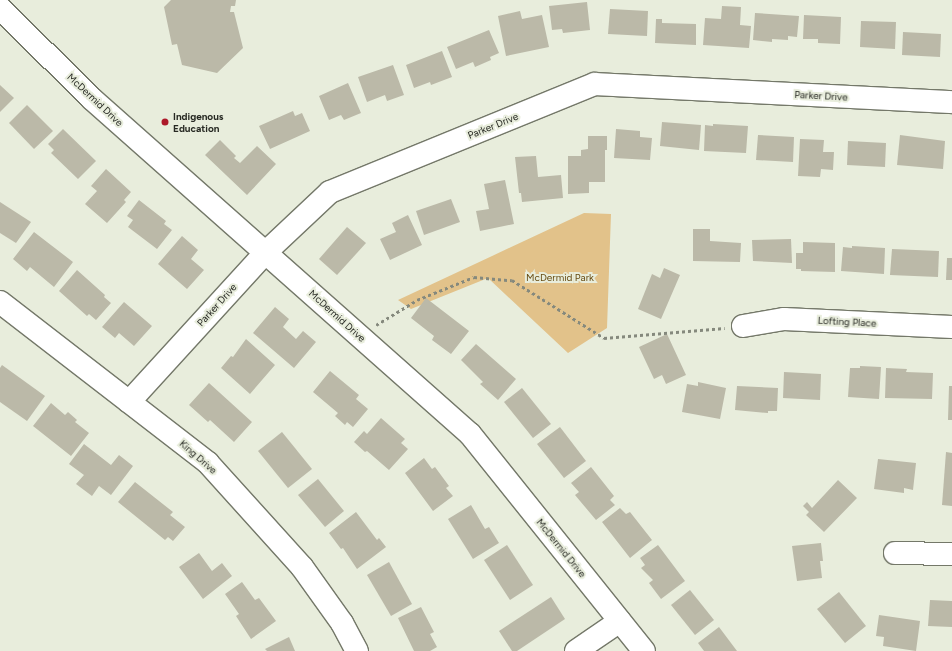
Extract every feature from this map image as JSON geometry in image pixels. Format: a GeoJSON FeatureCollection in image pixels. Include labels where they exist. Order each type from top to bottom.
{"type":"FeatureCollection","features":[{"type":"Feature","properties":{"kind":"street","name":"McDermid Drive"},"geometry":{"type":"LineString","coordinates":[[0,8],[92,99],[470,434],[644,651]]}},
{"type":"Feature","properties":{"kind":"street","name":"Parker Drive"},"geometry":{"type":"LineString","coordinates":[[129,402],[265,252],[330,192],[595,84],[952,102]]}},
{"type":"Feature","properties":{"kind":"street","name":"King Drive"},"geometry":{"type":"LineString","coordinates":[[0,302],[208,463],[302,567],[342,623],[357,651]]}},
{"type":"Feature","properties":{"kind":"street","name":"Lofting Place"},"geometry":{"type":"LineString","coordinates":[[743,326],[784,319],[952,327]]}},
{"type":"Feature","properties":{"kind":"street"},"geometry":{"type":"LineString","coordinates":[[895,553],[952,554]]}},
{"type":"Feature","properties":{"kind":"street"},"geometry":{"type":"LineString","coordinates":[[576,651],[620,621]]}},
{"type":"Feature","properties":{"kind":"path"},"geometry":{"type":"LineString","coordinates":[[359,336],[417,300],[474,277],[512,280],[604,338],[743,326]]}},
{"type":"Feature","properties":{"kind":"green space","name":"McDermid Park"},"geometry":{"type":"Polygon","coordinates":[[[584,213],[611,214],[607,328],[568,353],[488,278],[411,309],[398,300],[584,213]]]}},
{"type":"Feature","properties":{"kind":"building"},"geometry":{"type":"Polygon","coordinates":[[[171,0],[236,0],[235,6],[231,6],[230,12],[234,12],[243,48],[217,73],[182,65],[177,44],[172,45],[164,7],[171,0]]]}},
{"type":"Feature","properties":{"kind":"building"},"geometry":{"type":"Polygon","coordinates":[[[587,2],[590,30],[563,33],[562,29],[552,30],[549,6],[587,2]]]}},
{"type":"Feature","properties":{"kind":"building"},"geometry":{"type":"Polygon","coordinates":[[[722,6],[741,7],[740,25],[751,26],[749,48],[703,45],[705,18],[721,19],[722,6]]]}},
{"type":"Feature","properties":{"kind":"building"},"geometry":{"type":"Polygon","coordinates":[[[610,9],[648,11],[647,36],[608,34],[610,9]]]}},
{"type":"Feature","properties":{"kind":"building"},"geometry":{"type":"Polygon","coordinates":[[[520,11],[522,19],[542,15],[549,47],[506,56],[498,16],[520,11]]]}},
{"type":"Feature","properties":{"kind":"building"},"geometry":{"type":"Polygon","coordinates":[[[755,13],[799,16],[797,37],[788,36],[788,40],[772,39],[772,42],[753,40],[755,13]]]}},
{"type":"Feature","properties":{"kind":"building"},"geometry":{"type":"Polygon","coordinates":[[[804,15],[841,17],[840,44],[818,43],[818,39],[803,39],[804,15]]]}},
{"type":"Feature","properties":{"kind":"building"},"geometry":{"type":"Polygon","coordinates":[[[656,19],[662,19],[662,23],[696,24],[696,45],[655,43],[656,19]]]}},
{"type":"Feature","properties":{"kind":"building"},"geometry":{"type":"Polygon","coordinates":[[[861,21],[896,22],[895,49],[860,47],[861,21]]]}},
{"type":"Feature","properties":{"kind":"building"},"geometry":{"type":"Polygon","coordinates":[[[489,30],[499,53],[490,57],[491,60],[475,67],[473,62],[456,69],[447,47],[489,30]]]}},
{"type":"Feature","properties":{"kind":"building"},"geometry":{"type":"Polygon","coordinates":[[[903,32],[941,34],[940,57],[902,55],[903,32]]]}},
{"type":"Feature","properties":{"kind":"building"},"geometry":{"type":"Polygon","coordinates":[[[442,51],[452,77],[431,85],[430,82],[414,88],[406,65],[442,51]]]}},
{"type":"Feature","properties":{"kind":"building"},"geometry":{"type":"Polygon","coordinates":[[[393,65],[404,95],[387,101],[385,95],[367,102],[358,77],[393,65]]]}},
{"type":"Feature","properties":{"kind":"building"},"geometry":{"type":"Polygon","coordinates":[[[348,83],[361,113],[344,120],[341,115],[329,120],[319,96],[348,83]]]}},
{"type":"Feature","properties":{"kind":"building"},"geometry":{"type":"Polygon","coordinates":[[[0,85],[14,98],[0,112],[0,85]]]}},
{"type":"Feature","properties":{"kind":"building"},"geometry":{"type":"Polygon","coordinates":[[[27,105],[53,131],[34,149],[9,123],[27,105]]]}},
{"type":"Feature","properties":{"kind":"building"},"geometry":{"type":"Polygon","coordinates":[[[293,111],[295,116],[302,113],[310,131],[270,149],[259,126],[293,111]]]}},
{"type":"Feature","properties":{"kind":"building"},"geometry":{"type":"Polygon","coordinates":[[[662,122],[701,125],[699,150],[660,146],[662,122]]]}},
{"type":"Feature","properties":{"kind":"building"},"geometry":{"type":"Polygon","coordinates":[[[713,124],[748,126],[746,153],[704,151],[705,125],[713,126],[713,124]]]}},
{"type":"Feature","properties":{"kind":"building"},"geometry":{"type":"Polygon","coordinates":[[[63,129],[96,161],[78,179],[51,153],[54,150],[48,144],[63,129]]]}},
{"type":"Feature","properties":{"kind":"building"},"geometry":{"type":"Polygon","coordinates":[[[616,129],[640,131],[640,137],[652,138],[650,160],[614,158],[616,129]]]}},
{"type":"Feature","properties":{"kind":"building"},"geometry":{"type":"Polygon","coordinates":[[[758,135],[794,137],[793,162],[756,160],[758,135]]]}},
{"type":"Feature","properties":{"kind":"building"},"geometry":{"type":"Polygon","coordinates":[[[900,135],[945,141],[943,169],[897,165],[900,135]]]}},
{"type":"Feature","properties":{"kind":"building"},"geometry":{"type":"Polygon","coordinates":[[[588,136],[607,136],[607,150],[605,150],[605,182],[589,182],[589,193],[568,194],[568,156],[581,156],[581,150],[588,149],[588,136]]]}},
{"type":"Feature","properties":{"kind":"building"},"geometry":{"type":"Polygon","coordinates":[[[800,139],[824,140],[823,152],[834,152],[833,170],[821,169],[820,177],[798,176],[800,139]]]}},
{"type":"Feature","properties":{"kind":"building"},"geometry":{"type":"Polygon","coordinates":[[[220,140],[236,156],[234,158],[240,163],[257,146],[276,164],[247,195],[205,155],[220,140]]]}},
{"type":"Feature","properties":{"kind":"building"},"geometry":{"type":"Polygon","coordinates":[[[848,141],[886,143],[885,167],[847,165],[848,141]]]}},
{"type":"Feature","properties":{"kind":"building"},"geometry":{"type":"Polygon","coordinates":[[[536,156],[538,177],[561,175],[563,198],[522,202],[521,193],[519,193],[515,157],[536,156]]]}},
{"type":"Feature","properties":{"kind":"building"},"geometry":{"type":"Polygon","coordinates":[[[106,169],[131,192],[124,200],[126,202],[107,223],[85,204],[97,191],[91,186],[106,169]]]}},
{"type":"Feature","properties":{"kind":"building"},"geometry":{"type":"Polygon","coordinates":[[[505,180],[514,224],[480,231],[476,211],[489,209],[484,184],[505,180]]]}},
{"type":"Feature","properties":{"kind":"building"},"geometry":{"type":"Polygon","coordinates":[[[451,199],[460,222],[424,235],[416,211],[451,199]]]}},
{"type":"Feature","properties":{"kind":"building"},"geometry":{"type":"Polygon","coordinates":[[[139,200],[166,221],[164,224],[172,230],[157,249],[128,227],[133,220],[127,216],[139,200]]]}},
{"type":"Feature","properties":{"kind":"building"},"geometry":{"type":"Polygon","coordinates":[[[0,202],[31,222],[16,243],[0,233],[0,202]]]}},
{"type":"Feature","properties":{"kind":"building"},"geometry":{"type":"Polygon","coordinates":[[[408,215],[422,245],[390,260],[380,239],[396,232],[392,223],[408,215]]]}},
{"type":"Feature","properties":{"kind":"building"},"geometry":{"type":"Polygon","coordinates":[[[347,227],[366,243],[337,275],[319,259],[347,227]]]}},
{"type":"Feature","properties":{"kind":"building"},"geometry":{"type":"Polygon","coordinates":[[[693,229],[710,229],[710,241],[741,243],[740,262],[693,261],[693,229]]]}},
{"type":"Feature","properties":{"kind":"building"},"geometry":{"type":"Polygon","coordinates":[[[34,232],[73,262],[54,287],[30,267],[27,271],[13,259],[34,232]]]}},
{"type":"Feature","properties":{"kind":"building"},"geometry":{"type":"Polygon","coordinates":[[[182,236],[198,250],[191,259],[204,270],[187,289],[158,264],[182,236]]]}},
{"type":"Feature","properties":{"kind":"building"},"geometry":{"type":"Polygon","coordinates":[[[791,239],[792,263],[753,261],[752,240],[791,239]]]}},
{"type":"Feature","properties":{"kind":"building"},"geometry":{"type":"Polygon","coordinates":[[[803,242],[835,243],[835,272],[801,271],[801,269],[796,269],[796,253],[803,253],[803,242]]]}},
{"type":"Feature","properties":{"kind":"building"},"geometry":{"type":"Polygon","coordinates":[[[852,246],[885,248],[884,274],[841,271],[843,247],[852,248],[852,246]]]}},
{"type":"Feature","properties":{"kind":"building"},"geometry":{"type":"Polygon","coordinates":[[[892,249],[939,251],[938,277],[890,275],[892,249]]]}},
{"type":"Feature","properties":{"kind":"building"},"geometry":{"type":"Polygon","coordinates":[[[947,258],[952,258],[952,280],[946,280],[947,258]]]}},
{"type":"Feature","properties":{"kind":"building"},"geometry":{"type":"Polygon","coordinates":[[[664,268],[680,275],[661,319],[638,309],[652,274],[660,278],[664,268]]]}},
{"type":"Feature","properties":{"kind":"building"},"geometry":{"type":"Polygon","coordinates":[[[77,270],[105,295],[104,297],[111,303],[96,320],[89,314],[87,316],[59,291],[77,270]]]}},
{"type":"Feature","properties":{"kind":"building"},"geometry":{"type":"Polygon","coordinates":[[[426,298],[469,331],[451,354],[432,340],[434,336],[411,318],[426,298]]]}},
{"type":"Feature","properties":{"kind":"building"},"geometry":{"type":"Polygon","coordinates":[[[124,302],[152,326],[134,346],[119,333],[115,338],[102,327],[124,302]]]}},
{"type":"Feature","properties":{"kind":"building"},"geometry":{"type":"Polygon","coordinates":[[[275,307],[289,319],[283,327],[296,339],[303,331],[316,342],[294,368],[253,333],[275,307]]]}},
{"type":"Feature","properties":{"kind":"building"},"geometry":{"type":"Polygon","coordinates":[[[667,334],[686,375],[666,384],[662,375],[654,379],[639,347],[667,334]]]}},
{"type":"Feature","properties":{"kind":"building"},"geometry":{"type":"Polygon","coordinates":[[[246,339],[275,365],[250,394],[221,368],[231,356],[233,357],[246,339]]]}},
{"type":"Feature","properties":{"kind":"building"},"geometry":{"type":"Polygon","coordinates":[[[476,344],[516,379],[498,400],[480,384],[483,382],[461,360],[476,344]]]}},
{"type":"Feature","properties":{"kind":"building"},"geometry":{"type":"Polygon","coordinates":[[[2,365],[45,396],[27,421],[0,402],[0,368],[2,365]]]}},
{"type":"Feature","properties":{"kind":"building"},"geometry":{"type":"Polygon","coordinates":[[[860,366],[881,367],[879,399],[848,397],[850,368],[860,368],[860,366]]]}},
{"type":"Feature","properties":{"kind":"building"},"geometry":{"type":"Polygon","coordinates":[[[886,368],[907,369],[906,372],[933,373],[932,399],[885,398],[886,368]]]}},
{"type":"Feature","properties":{"kind":"building"},"geometry":{"type":"Polygon","coordinates":[[[330,371],[359,395],[356,399],[368,409],[353,427],[347,422],[345,425],[335,416],[338,413],[313,392],[330,371]]]}},
{"type":"Feature","properties":{"kind":"building"},"geometry":{"type":"Polygon","coordinates":[[[784,372],[821,374],[820,400],[783,398],[784,372]]]}},
{"type":"Feature","properties":{"kind":"building"},"geometry":{"type":"Polygon","coordinates":[[[698,382],[726,388],[720,419],[682,412],[687,384],[698,386],[698,382]]]}},
{"type":"Feature","properties":{"kind":"building"},"geometry":{"type":"Polygon","coordinates":[[[209,383],[252,422],[234,442],[210,420],[208,422],[189,405],[209,383]]]}},
{"type":"Feature","properties":{"kind":"building"},"geometry":{"type":"Polygon","coordinates":[[[737,386],[778,388],[777,411],[768,411],[768,413],[735,410],[737,386]]]}},
{"type":"Feature","properties":{"kind":"building"},"geometry":{"type":"Polygon","coordinates":[[[949,386],[952,386],[952,420],[948,420],[949,386]]]}},
{"type":"Feature","properties":{"kind":"building"},"geometry":{"type":"Polygon","coordinates":[[[522,388],[551,424],[533,438],[504,402],[522,388]]]}},
{"type":"Feature","properties":{"kind":"building"},"geometry":{"type":"Polygon","coordinates":[[[51,403],[65,415],[68,412],[77,420],[75,422],[89,433],[71,456],[33,426],[51,403]]]}},
{"type":"Feature","properties":{"kind":"building"},"geometry":{"type":"Polygon","coordinates":[[[381,418],[405,439],[401,443],[408,449],[389,470],[354,442],[364,431],[367,434],[381,418]]]}},
{"type":"Feature","properties":{"kind":"building"},"geometry":{"type":"Polygon","coordinates":[[[560,427],[586,461],[564,478],[537,444],[560,427]]]}},
{"type":"Feature","properties":{"kind":"building"},"geometry":{"type":"Polygon","coordinates":[[[282,432],[312,469],[288,488],[258,451],[282,432]]]}},
{"type":"Feature","properties":{"kind":"building"},"geometry":{"type":"Polygon","coordinates":[[[84,444],[111,465],[119,455],[133,466],[111,495],[99,486],[92,496],[76,484],[84,475],[69,464],[84,444]]]}},
{"type":"Feature","properties":{"kind":"building"},"geometry":{"type":"Polygon","coordinates":[[[946,452],[952,453],[952,506],[942,505],[946,452]]]}},
{"type":"Feature","properties":{"kind":"building"},"geometry":{"type":"Polygon","coordinates":[[[424,458],[432,469],[435,467],[449,486],[446,488],[453,496],[433,511],[405,473],[424,458]]]}},
{"type":"Feature","properties":{"kind":"building"},"geometry":{"type":"Polygon","coordinates":[[[878,459],[916,463],[913,490],[904,488],[904,493],[874,489],[878,459]]]}},
{"type":"Feature","properties":{"kind":"building"},"geometry":{"type":"Polygon","coordinates":[[[591,467],[614,496],[610,500],[615,505],[596,520],[575,495],[579,492],[571,483],[591,467]]]}},
{"type":"Feature","properties":{"kind":"building"},"geometry":{"type":"Polygon","coordinates":[[[318,479],[344,511],[325,527],[298,495],[318,479]]]}},
{"type":"Feature","properties":{"kind":"building"},"geometry":{"type":"Polygon","coordinates":[[[838,480],[857,498],[824,532],[806,515],[809,512],[803,506],[807,502],[812,508],[838,480]]]}},
{"type":"Feature","properties":{"kind":"building"},"geometry":{"type":"Polygon","coordinates":[[[135,482],[173,512],[170,515],[185,527],[173,541],[168,537],[165,540],[118,502],[135,482]]]}},
{"type":"Feature","properties":{"kind":"building"},"geometry":{"type":"Polygon","coordinates":[[[471,505],[485,529],[489,527],[499,543],[473,559],[448,519],[471,505]]]}},
{"type":"Feature","properties":{"kind":"building"},"geometry":{"type":"Polygon","coordinates":[[[620,508],[626,514],[630,512],[652,540],[630,558],[602,522],[620,508]]]}},
{"type":"Feature","properties":{"kind":"building"},"geometry":{"type":"Polygon","coordinates":[[[356,512],[377,540],[379,538],[386,547],[357,569],[343,548],[341,549],[329,533],[356,512]]]}},
{"type":"Feature","properties":{"kind":"building"},"geometry":{"type":"Polygon","coordinates":[[[821,543],[823,561],[820,561],[822,578],[797,581],[792,546],[821,543]]]}},
{"type":"Feature","properties":{"kind":"building"},"geometry":{"type":"Polygon","coordinates":[[[507,545],[533,585],[510,600],[484,560],[507,545]]]}},
{"type":"Feature","properties":{"kind":"building"},"geometry":{"type":"Polygon","coordinates":[[[658,545],[685,581],[661,599],[649,583],[653,580],[641,568],[645,565],[640,558],[658,545]]]}},
{"type":"Feature","properties":{"kind":"building"},"geometry":{"type":"Polygon","coordinates":[[[199,553],[212,571],[222,563],[232,576],[203,599],[179,567],[199,553]]]}},
{"type":"Feature","properties":{"kind":"building"},"geometry":{"type":"Polygon","coordinates":[[[389,562],[412,604],[391,616],[367,575],[389,562]]]}},
{"type":"Feature","properties":{"kind":"building"},"geometry":{"type":"Polygon","coordinates":[[[242,582],[255,600],[259,598],[276,621],[251,639],[236,616],[239,614],[225,594],[242,582]]]}},
{"type":"Feature","properties":{"kind":"building"},"geometry":{"type":"Polygon","coordinates":[[[690,590],[714,620],[695,635],[671,605],[690,590]]]}},
{"type":"Feature","properties":{"kind":"building"},"geometry":{"type":"Polygon","coordinates":[[[839,592],[866,626],[845,643],[817,609],[839,592]]]}},
{"type":"Feature","properties":{"kind":"building"},"geometry":{"type":"Polygon","coordinates":[[[551,597],[565,619],[517,651],[512,651],[499,631],[551,597]]]}},
{"type":"Feature","properties":{"kind":"building"},"geometry":{"type":"Polygon","coordinates":[[[930,600],[952,601],[952,627],[928,626],[930,600]]]}},
{"type":"Feature","properties":{"kind":"building"},"geometry":{"type":"Polygon","coordinates":[[[421,607],[434,632],[430,634],[437,647],[430,651],[414,651],[398,618],[421,607]]]}},
{"type":"Feature","properties":{"kind":"building"},"geometry":{"type":"Polygon","coordinates":[[[879,615],[920,621],[916,651],[883,646],[884,637],[876,636],[879,615]]]}},
{"type":"Feature","properties":{"kind":"building"},"geometry":{"type":"Polygon","coordinates":[[[719,627],[737,651],[704,651],[698,643],[719,627]]]}},
{"type":"Feature","properties":{"kind":"building"},"geometry":{"type":"Polygon","coordinates":[[[289,637],[295,651],[267,651],[265,649],[289,637]]]}},
{"type":"Feature","properties":{"kind":"place","name":"Indigenous Education"},"geometry":{"type":"Point","coordinates":[165,122]}}]}
